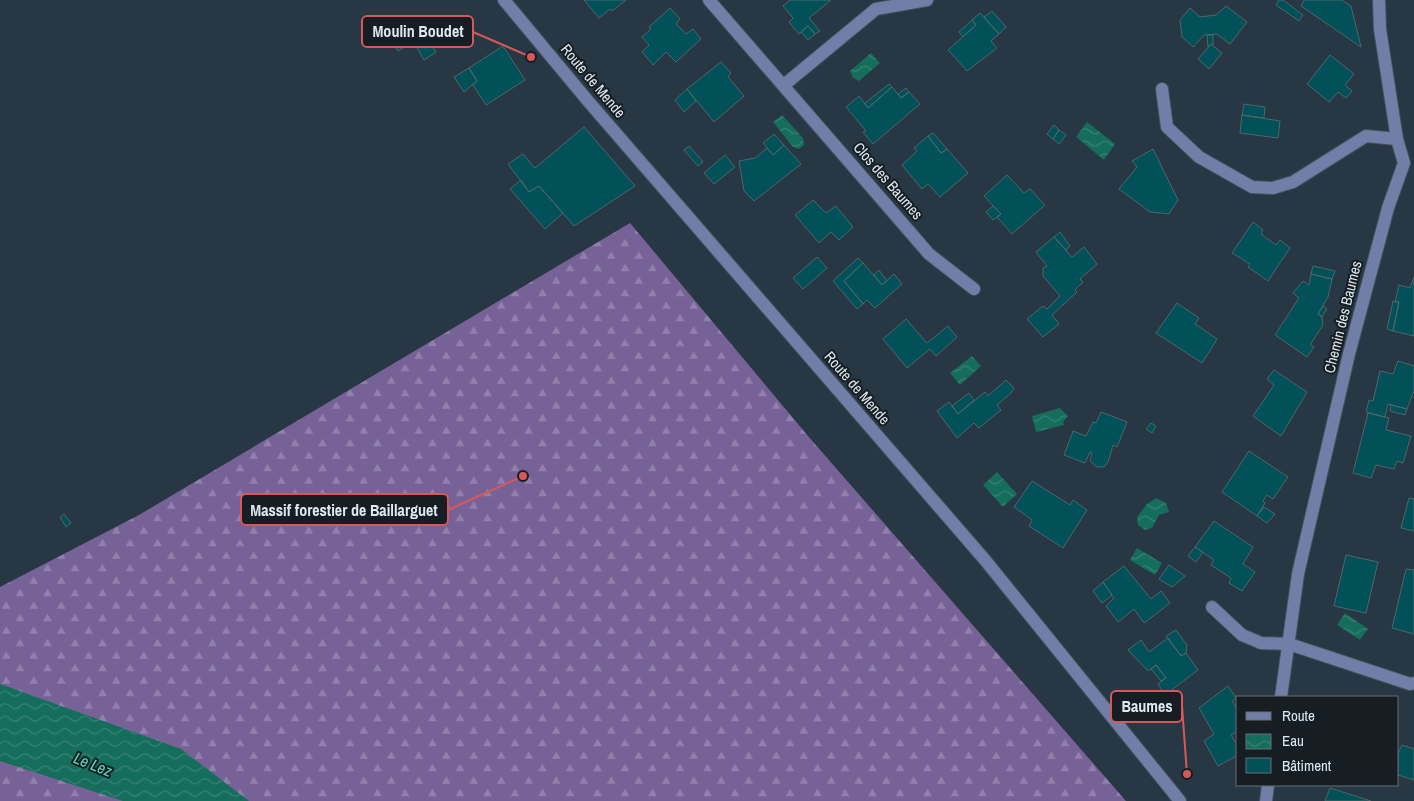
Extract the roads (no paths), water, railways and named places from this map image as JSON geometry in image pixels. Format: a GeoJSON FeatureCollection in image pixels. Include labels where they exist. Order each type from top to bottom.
{"type":"FeatureCollection","features":[{"type":"Feature","properties":{"kind":"street","name":"Route de Mende"},"geometry":{"type":"LineString","coordinates":[[504,0],[588,102],[986,560],[1180,801]]}},
{"type":"Feature","properties":{"kind":"street","name":"Clos des Baumes"},"geometry":{"type":"LineString","coordinates":[[709,0],[929,254],[974,289]]}},
{"type":"Feature","properties":{"kind":"street"},"geometry":{"type":"LineString","coordinates":[[784,85],[876,9],[927,0]]}},
{"type":"Feature","properties":{"kind":"street","name":"Chemin des Baumes"},"geometry":{"type":"LineString","coordinates":[[1281,696],[1298,574],[1347,364],[1388,208],[1409,162],[1397,139],[1380,29],[1379,0]]}},
{"type":"Feature","properties":{"kind":"street"},"geometry":{"type":"LineString","coordinates":[[1162,89],[1167,126],[1199,156],[1252,187],[1272,188],[1293,182],[1366,136],[1397,139]]}},
{"type":"Feature","properties":{"kind":"street"},"geometry":{"type":"LineString","coordinates":[[1212,607],[1242,635],[1261,643],[1289,644],[1410,684],[1414,683]]}},
{"type":"Feature","properties":{"kind":"street"},"geometry":{"type":"LineString","coordinates":[[1266,801],[1268,786]]}},
{"type":"Feature","properties":{"kind":"water"},"geometry":{"type":"Polygon","coordinates":[[[871,53],[880,63],[859,81],[853,78],[850,71],[871,53]]]}},
{"type":"Feature","properties":{"kind":"water"},"geometry":{"type":"Polygon","coordinates":[[[782,115],[803,138],[804,145],[799,149],[793,147],[773,122],[782,115]]]}},
{"type":"Feature","properties":{"kind":"water"},"geometry":{"type":"Polygon","coordinates":[[[1087,122],[1115,144],[1104,160],[1076,137],[1087,122]]]}},
{"type":"Feature","properties":{"kind":"water"},"geometry":{"type":"Polygon","coordinates":[[[972,356],[981,366],[960,385],[950,373],[972,356]]]}},
{"type":"Feature","properties":{"kind":"water"},"geometry":{"type":"Polygon","coordinates":[[[1060,408],[1068,416],[1063,422],[1064,425],[1036,432],[1032,416],[1060,408]]]}},
{"type":"Feature","properties":{"kind":"water"},"geometry":{"type":"Polygon","coordinates":[[[997,472],[1017,494],[1003,507],[983,485],[997,472]]]}},
{"type":"Feature","properties":{"kind":"water"},"geometry":{"type":"Polygon","coordinates":[[[1156,498],[1166,503],[1169,512],[1159,515],[1152,528],[1145,530],[1138,525],[1137,517],[1147,504],[1156,498]]]}},
{"type":"Feature","properties":{"kind":"water"},"geometry":{"type":"Polygon","coordinates":[[[1137,548],[1162,563],[1155,575],[1130,560],[1137,548]]]}},
{"type":"Feature","properties":{"kind":"water"},"geometry":{"type":"Polygon","coordinates":[[[1345,613],[1368,629],[1360,640],[1337,625],[1345,613]]]}},
{"type":"Feature","properties":{"kind":"water","name":"Le Lez"},"geometry":{"type":"Polygon","coordinates":[[[0,684],[181,749],[249,801],[123,801],[0,761],[0,684]]]}},
{"type":"Feature","properties":{"kind":"place","name":"Moulin Boudet"},"geometry":{"type":"Point","coordinates":[531,57]}},
{"type":"Feature","properties":{"kind":"place","name":"Massif forestier de Baillarguet"},"geometry":{"type":"Point","coordinates":[523,476]}},
{"type":"Feature","properties":{"kind":"place","name":"Baumes"},"geometry":{"type":"Point","coordinates":[1187,774]}}]}
